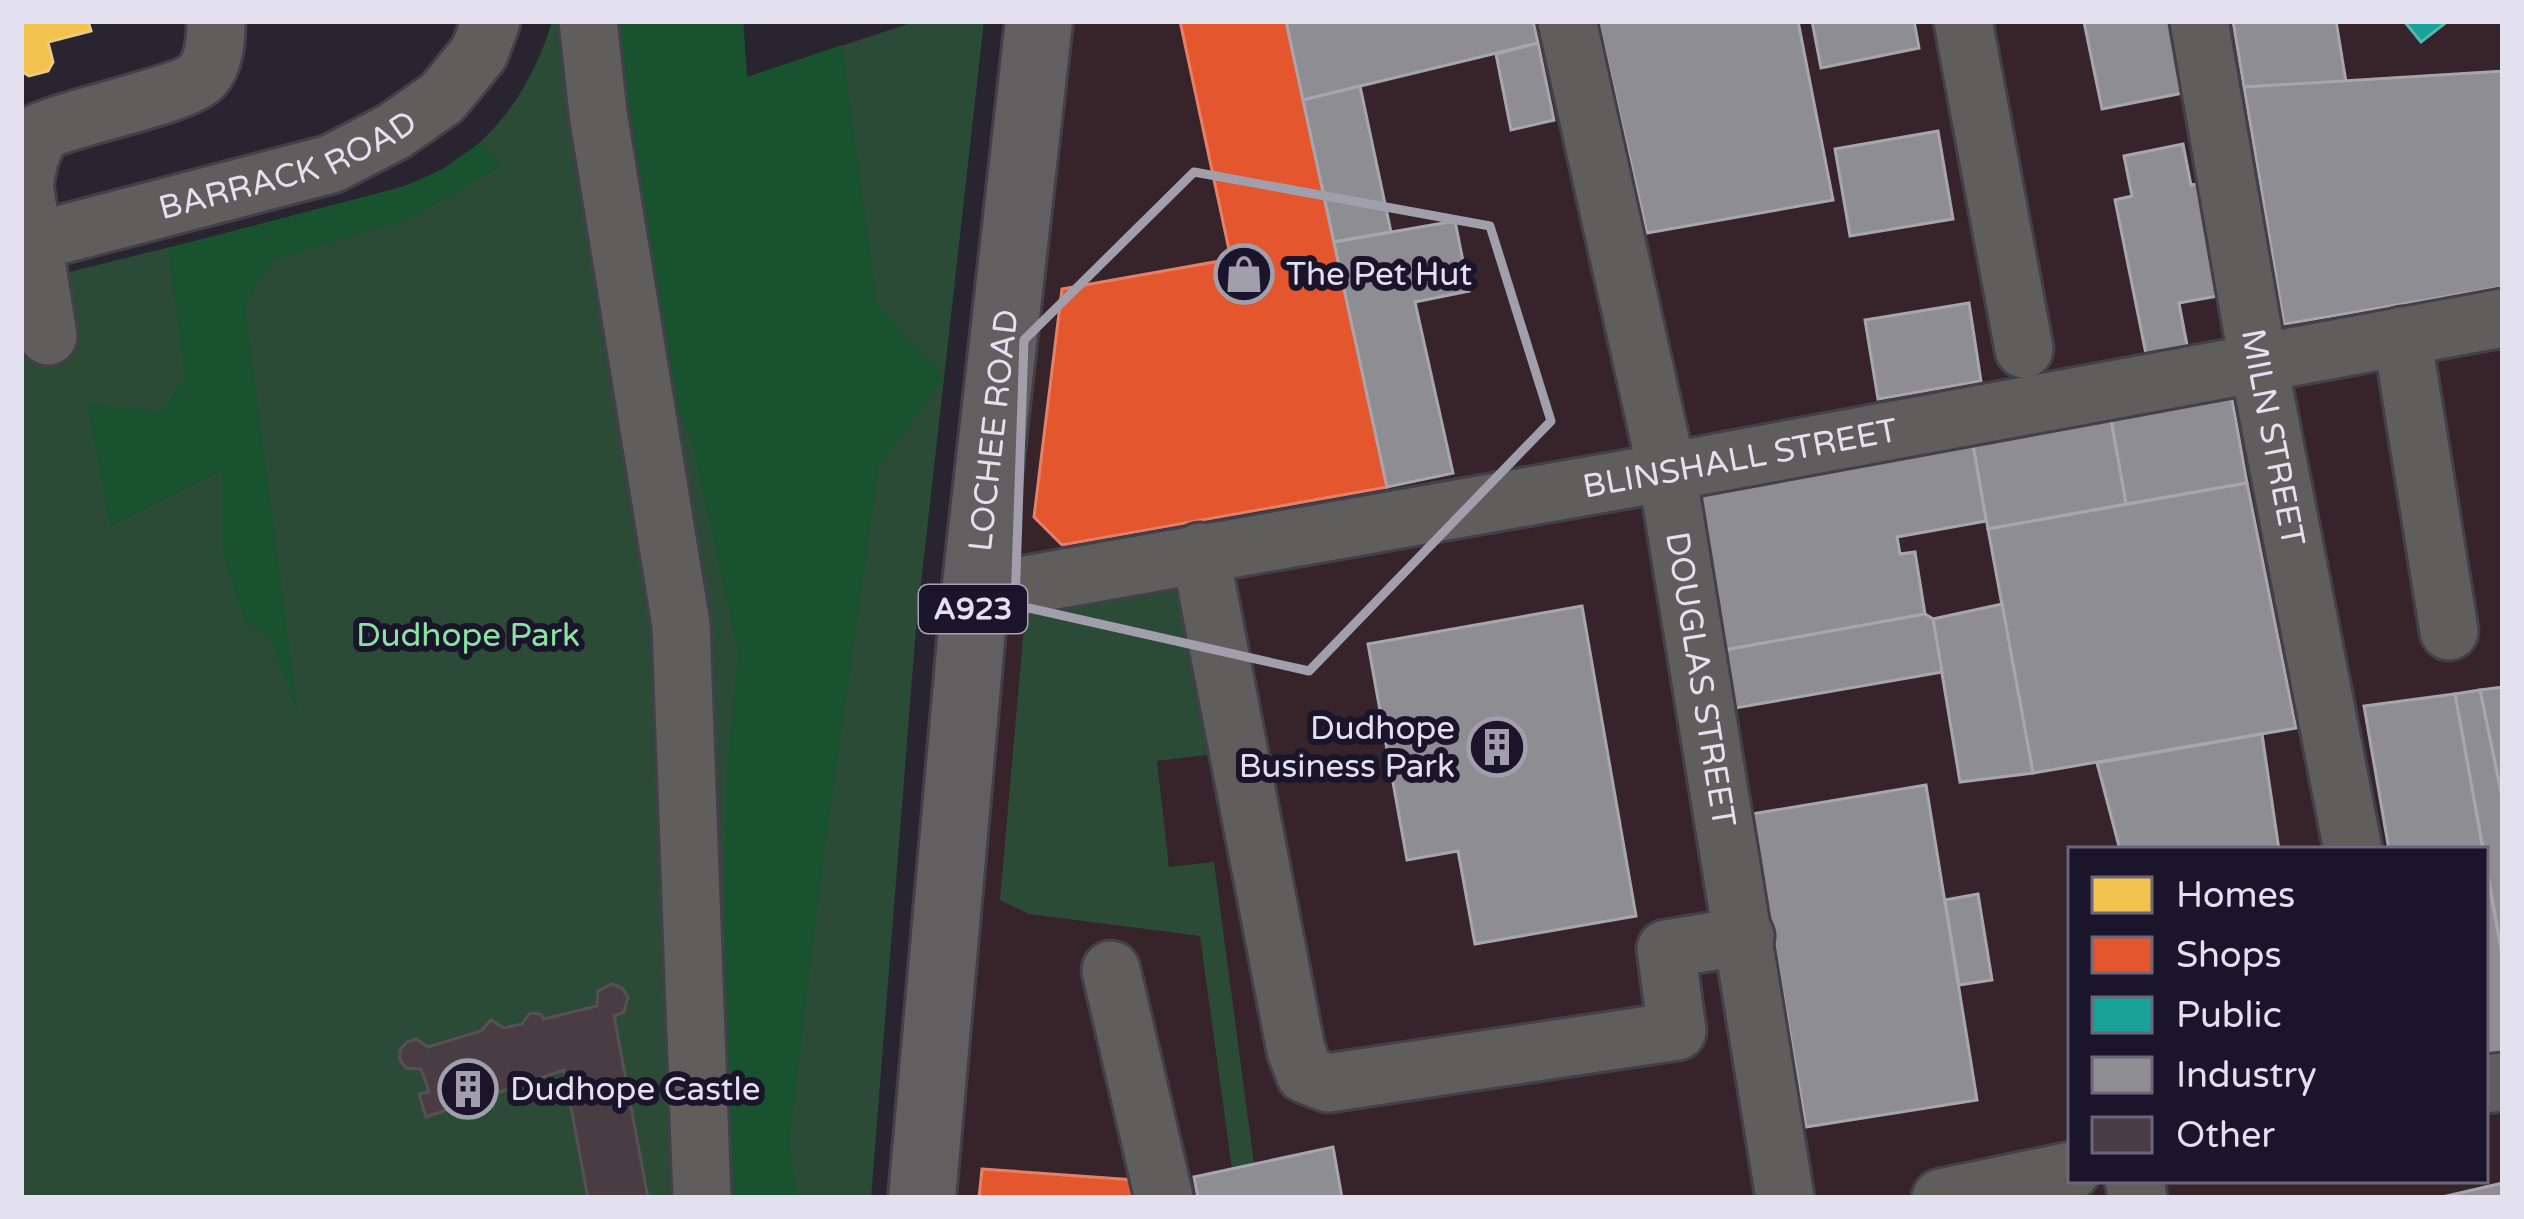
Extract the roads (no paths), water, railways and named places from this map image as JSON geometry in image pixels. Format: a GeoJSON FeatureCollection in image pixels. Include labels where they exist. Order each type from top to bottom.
{"type":"FeatureCollection","features":[{"type":"Feature","properties":{"kind":"main road","name":"LOCHEE ROAD"},"geometry":{"type":"LineString","coordinates":[[922,1198],[975,595],[1039,21]]}},
{"type":"Feature","properties":{"kind":"street"},"geometry":{"type":"LineString","coordinates":[[48,336],[28,243],[24,185],[40,132],[67,119],[181,88],[203,75],[216,44],[216,21]]}},
{"type":"Feature","properties":{"kind":"street","name":"BARRACK ROAD"},"geometry":{"type":"LineString","coordinates":[[28,243],[332,164],[393,132],[442,98],[479,53],[491,21]]}},
{"type":"Feature","properties":{"kind":"street"},"geometry":{"type":"LineString","coordinates":[[588,21],[602,136],[681,625],[702,1198]]}},
{"type":"Feature","properties":{"kind":"street","name":"DOUGLAS STREET"},"geometry":{"type":"LineString","coordinates":[[1567,21],[1667,472],[1785,1198]]}},
{"type":"Feature","properties":{"kind":"street"},"geometry":{"type":"LineString","coordinates":[[1964,21],[2024,349]]}},
{"type":"Feature","properties":{"kind":"street","name":"MILN STREET"},"geometry":{"type":"LineString","coordinates":[[2199,21],[2258,361],[2352,847]]}},
{"type":"Feature","properties":{"kind":"street","name":"BLINSHALL STREET"},"geometry":{"type":"LineString","coordinates":[[975,595],[2503,317]]}},
{"type":"Feature","properties":{"kind":"street"},"geometry":{"type":"LineString","coordinates":[[2402,336],[2449,631]]}},
{"type":"Feature","properties":{"kind":"street"},"geometry":{"type":"LineString","coordinates":[[1200,552],[1296,1050],[1306,1074],[1328,1083],[1676,1031],[1666,949],[1745,936]]}},
{"type":"Feature","properties":{"kind":"street"},"geometry":{"type":"LineString","coordinates":[[1111,970],[1164,1198]]}},
{"type":"Feature","properties":{"kind":"street"},"geometry":{"type":"LineString","coordinates":[[1941,1198],[2068,1173]]}},
{"type":"Feature","properties":{"kind":"place","name":"The Pet Hut"},"geometry":{"type":"Point","coordinates":[1244,274]}},
{"type":"Feature","properties":{"kind":"place","name":"Dudhope Business Park"},"geometry":{"type":"Point","coordinates":[1497,747]}},
{"type":"Feature","properties":{"kind":"place","name":"Dudhope Castle"},"geometry":{"type":"Point","coordinates":[468,1089]}},
{"type":"Feature","properties":{"kind":"park label","name":"Dudhope Park"},"geometry":{"type":"Point","coordinates":[468,635]}}]}
